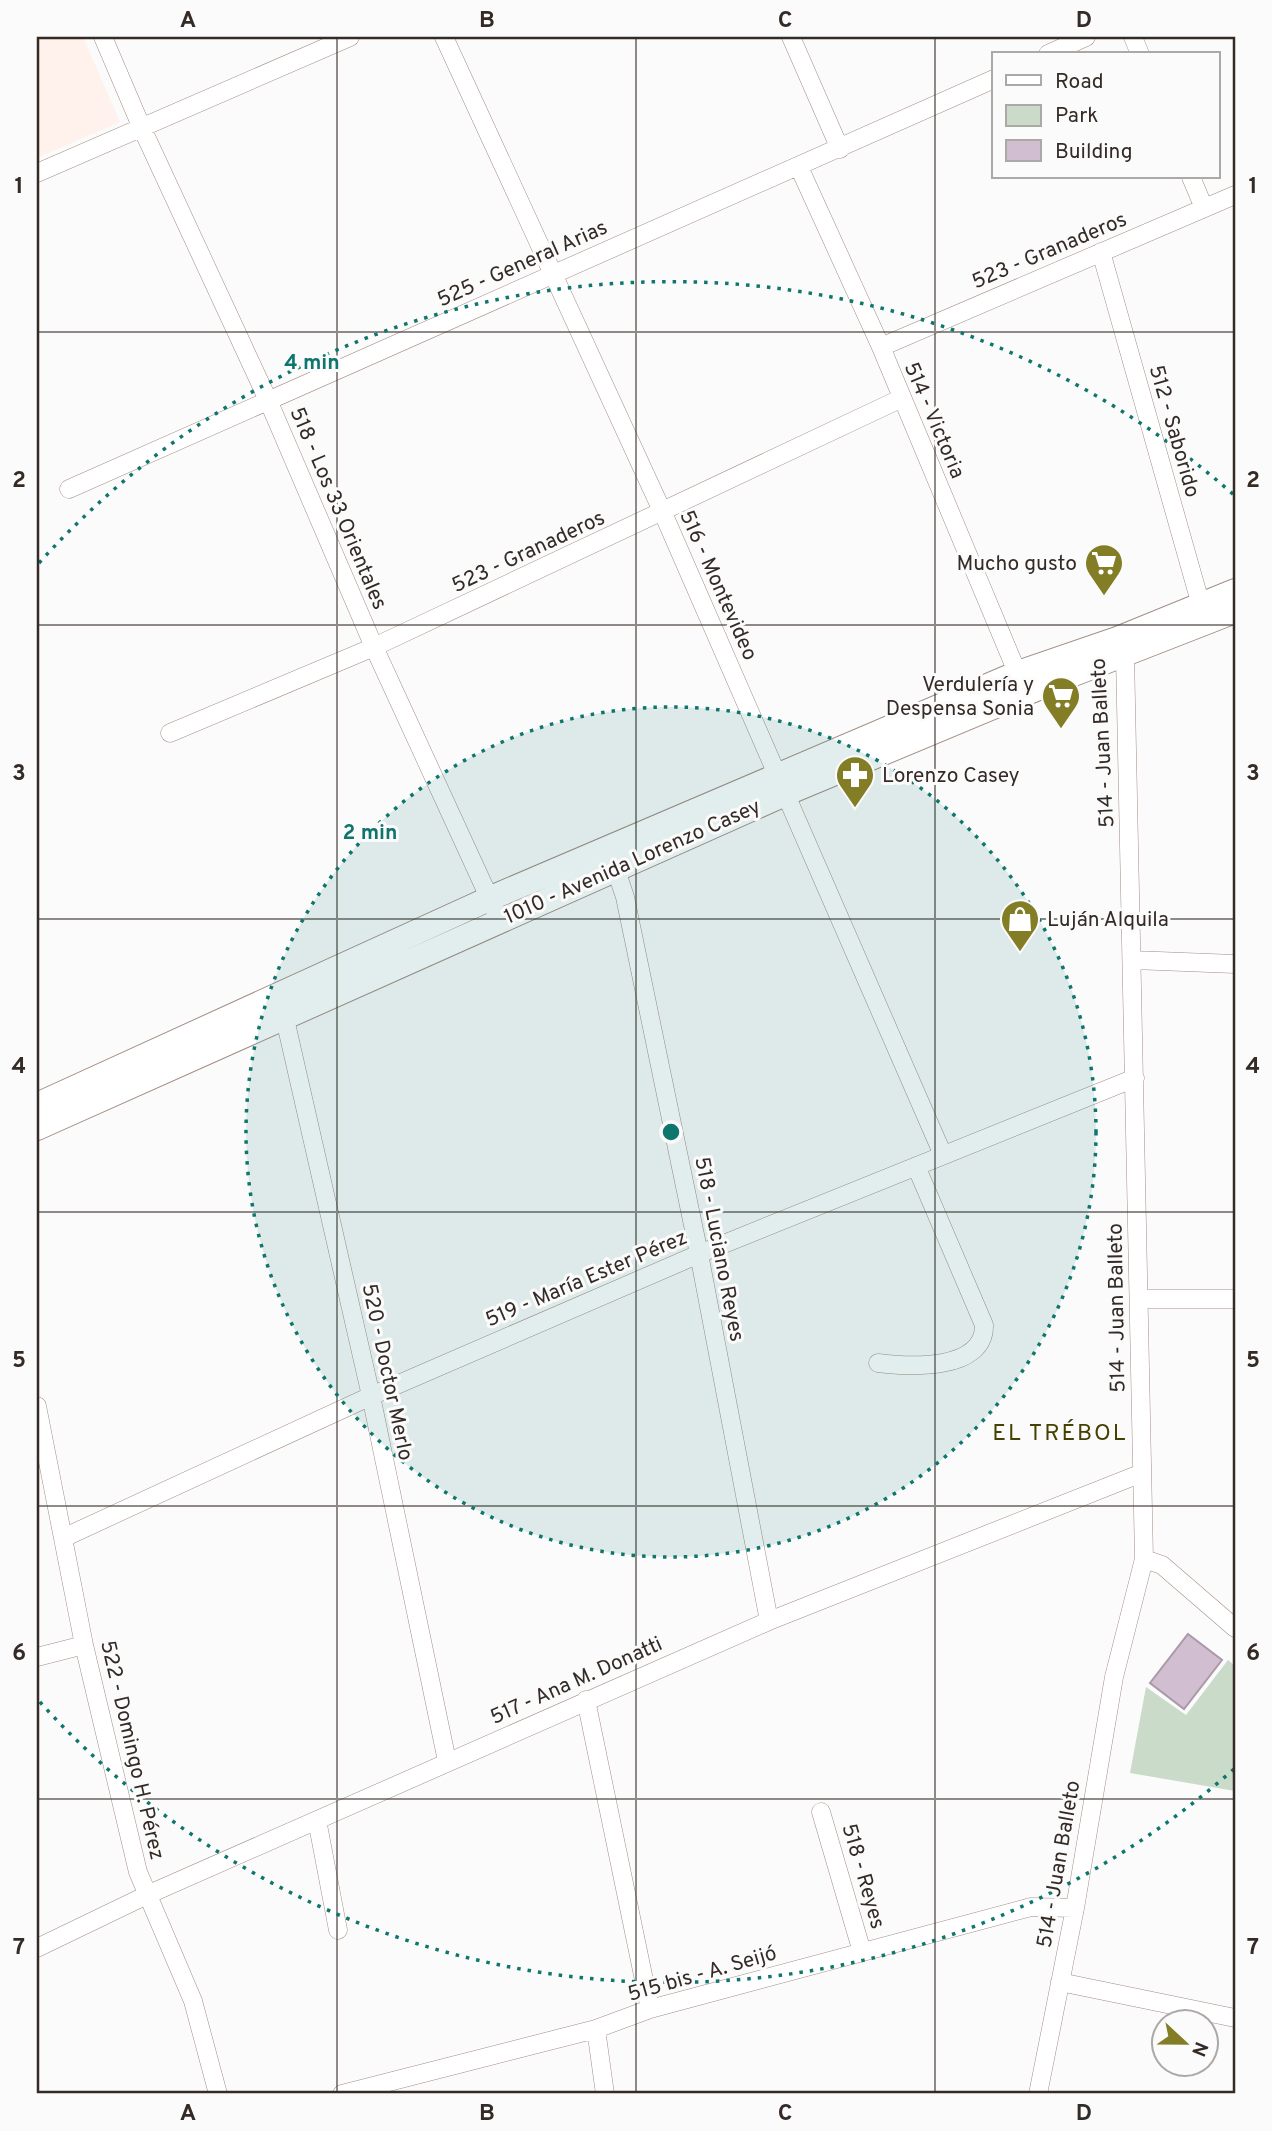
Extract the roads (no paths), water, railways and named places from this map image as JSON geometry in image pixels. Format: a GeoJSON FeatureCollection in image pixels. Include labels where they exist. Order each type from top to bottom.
{"type":"FeatureCollection","features":[{"type":"Feature","properties":{"kind":"main road","name":"1010 - Avenida Lorenzo Casey"},"geometry":{"type":"LineString","coordinates":[[37,1128],[282,1006],[611,857],[1022,683],[1203,614],[1235,591]]}},
{"type":"Feature","properties":{"kind":"main road","name":"1010 - Avenida Lorenzo Casey"},"geometry":{"type":"LineString","coordinates":[[1203,614],[1235,611]]}},
{"type":"Feature","properties":{"kind":"main road","name":"1010 - Avenida Lorenzo Casey"},"geometry":{"type":"LineString","coordinates":[[37,1105],[282,1006]]}},
{"type":"Feature","properties":{"kind":"street","name":"518 - Los 33 Orientales"},"geometry":{"type":"LineString","coordinates":[[103,37],[141,126],[268,400],[374,647],[495,909]]}},
{"type":"Feature","properties":{"kind":"street"},"geometry":{"type":"LineString","coordinates":[[37,173],[350,37]]}},
{"type":"Feature","properties":{"kind":"street","name":"516 - Montevideo"},"geometry":{"type":"LineString","coordinates":[[444,37],[663,513],[943,1155]]}},
{"type":"Feature","properties":{"kind":"street"},"geometry":{"type":"LineString","coordinates":[[791,37],[840,149]]}},
{"type":"Feature","properties":{"kind":"street"},"geometry":{"type":"LineString","coordinates":[[1052,52],[1086,37]]}},
{"type":"Feature","properties":{"kind":"street","name":"525 - General Arias"},"geometry":{"type":"LineString","coordinates":[[69,489],[992,80]]}},
{"type":"Feature","properties":{"kind":"street","name":"514 - Victoria"},"geometry":{"type":"LineString","coordinates":[[799,166],[881,347],[900,399],[1022,683]]}},
{"type":"Feature","properties":{"kind":"street"},"geometry":{"type":"LineString","coordinates":[[1191,178],[1204,208]]}},
{"type":"Feature","properties":{"kind":"street","name":"523 - Granaderos"},"geometry":{"type":"LineString","coordinates":[[881,347],[1235,195]]}},
{"type":"Feature","properties":{"kind":"street","name":"512 - Saborido"},"geometry":{"type":"LineString","coordinates":[[1101,253],[1203,614]]}},
{"type":"Feature","properties":{"kind":"street","name":"523 - Granaderos"},"geometry":{"type":"LineString","coordinates":[[170,733],[374,647],[900,399]]}},
{"type":"Feature","properties":{"kind":"street","name":"514 - Juan Balleto"},"geometry":{"type":"LineString","coordinates":[[1038,2094],[1075,1908],[1114,1676],[1144,1559],[1133,960],[1121,647]]}},
{"type":"Feature","properties":{"kind":"street","name":"518 - Luciano Reyes"},"geometry":{"type":"LineString","coordinates":[[611,857],[625,897],[699,1254],[769,1621]]}},
{"type":"Feature","properties":{"kind":"street"},"geometry":{"type":"LineString","coordinates":[[1133,960],[1235,964]]}},
{"type":"Feature","properties":{"kind":"street","name":"520 - Doctor Merlo"},"geometry":{"type":"LineString","coordinates":[[282,1006],[371,1396],[447,1762]]}},
{"type":"Feature","properties":{"kind":"street","name":"519 - María Ester Pérez"},"geometry":{"type":"LineString","coordinates":[[63,1538],[371,1396],[699,1254],[1135,1077]]}},
{"type":"Feature","properties":{"kind":"street"},"geometry":{"type":"LineString","coordinates":[[878,1363],[904,1367],[938,1365],[976,1348],[985,1338],[984,1325],[916,1166]]}},
{"type":"Feature","properties":{"kind":"street"},"geometry":{"type":"LineString","coordinates":[[1139,1299],[1235,1299]]}},
{"type":"Feature","properties":{"kind":"street","name":"522 - Domingo H. Pérez"},"geometry":{"type":"LineString","coordinates":[[37,1406],[84,1645],[138,1872],[192,2001],[218,2094]]}},
{"type":"Feature","properties":{"kind":"street","name":"517 - Ana M. Donatti"},"geometry":{"type":"LineString","coordinates":[[37,1948],[147,1895],[769,1621],[1142,1473]]}},
{"type":"Feature","properties":{"kind":"street"},"geometry":{"type":"LineString","coordinates":[[1144,1559],[1162,1565],[1235,1628]]}},
{"type":"Feature","properties":{"kind":"street"},"geometry":{"type":"LineString","coordinates":[[37,1657],[84,1645]]}},
{"type":"Feature","properties":{"kind":"street"},"geometry":{"type":"LineString","coordinates":[[586,1700],[650,2009]]}},
{"type":"Feature","properties":{"kind":"street","name":"518 - Reyes"},"geometry":{"type":"LineString","coordinates":[[821,1812],[862,1952]]}},
{"type":"Feature","properties":{"kind":"street"},"geometry":{"type":"LineString","coordinates":[[317,1820],[338,1930]]}},
{"type":"Feature","properties":{"kind":"street","name":"515 bis - A. Seijó"},"geometry":{"type":"LineString","coordinates":[[350,2093],[596,2029],[650,2009],[1031,1907],[1075,1908]]}},
{"type":"Feature","properties":{"kind":"street"},"geometry":{"type":"LineString","coordinates":[[1060,1982],[1235,2018]]}},
{"type":"Feature","properties":{"kind":"street"},"geometry":{"type":"LineString","coordinates":[[596,2029],[605,2094]]}},
{"type":"Feature","properties":{"kind":"place","name":"Mucho gusto"},"geometry":{"type":"Point","coordinates":[1104,597]}},
{"type":"Feature","properties":{"kind":"place","name":"Verdulería y Despensa Sonia"},"geometry":{"type":"Point","coordinates":[1061,730]}},
{"type":"Feature","properties":{"kind":"place","name":"Lorenzo Casey"},"geometry":{"type":"Point","coordinates":[855,809]}},
{"type":"Feature","properties":{"kind":"place","name":"Luján Alquila"},"geometry":{"type":"Point","coordinates":[1020,953]}},
{"type":"Feature","properties":{"kind":"district","name":"EL TRÉBOL"},"geometry":{"type":"Point","coordinates":[1060,1432]}}]}
